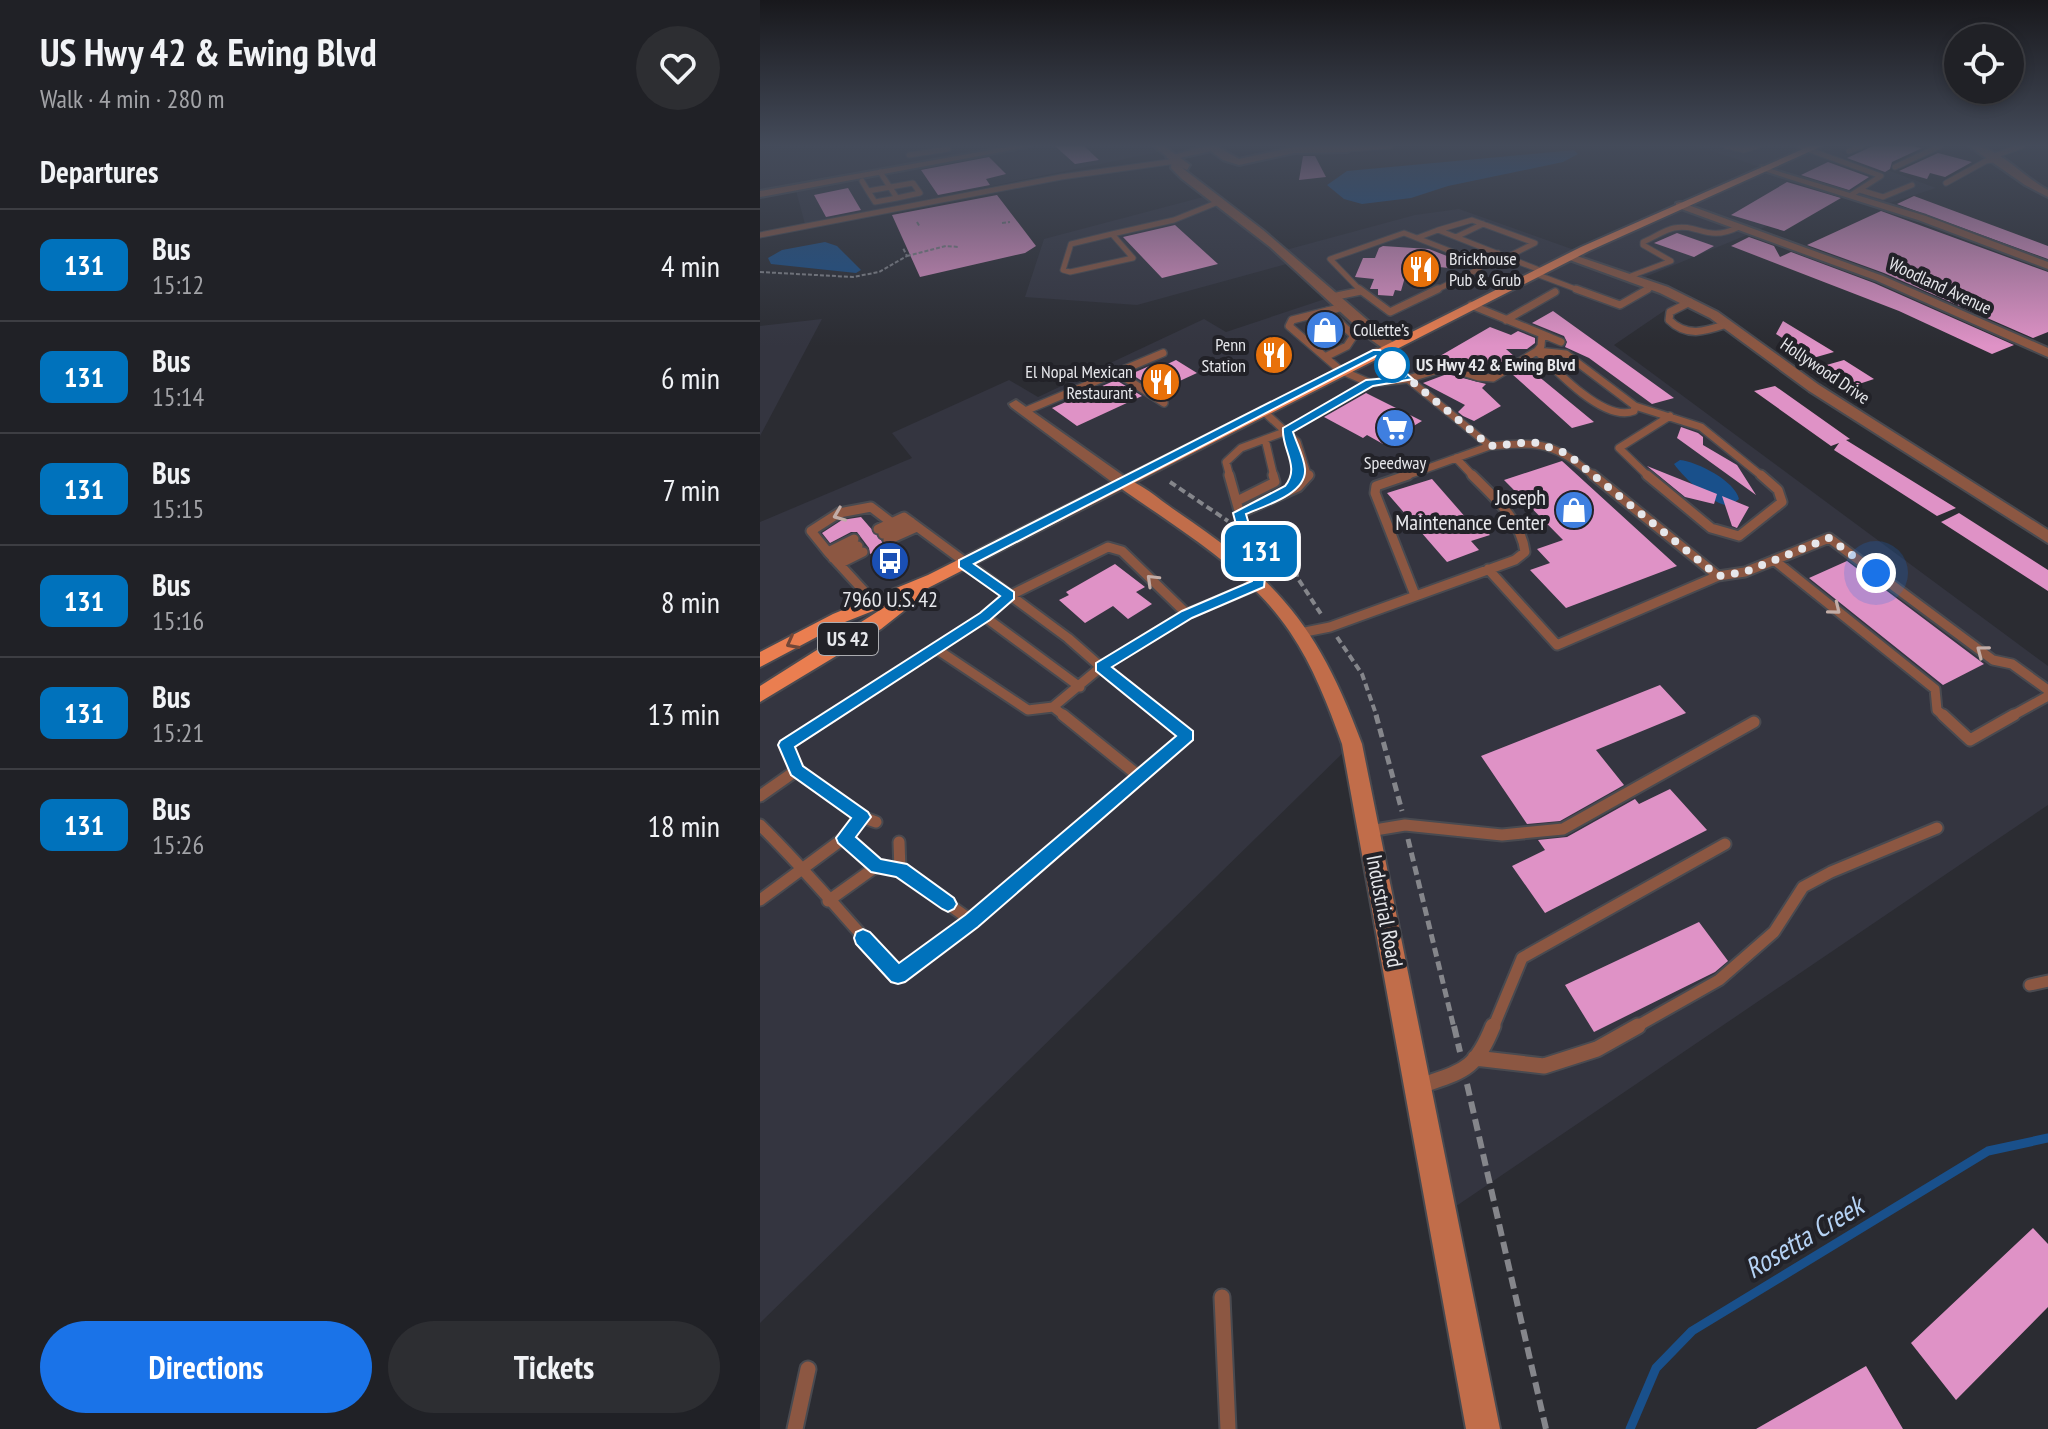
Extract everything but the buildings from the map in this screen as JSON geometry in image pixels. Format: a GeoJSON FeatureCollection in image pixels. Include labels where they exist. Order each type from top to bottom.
{"type":"FeatureCollection","features":[{"type":"Feature","properties":{"kind":"main road","name":"US 42"},"geometry":{"type":"LineString","coordinates":[[760,660],[874,602],[934,579],[1340,370],[1664,213]]}},
{"type":"Feature","properties":{"kind":"main road","name":"Industrial Road"},"geometry":{"type":"LineString","coordinates":[[1122,482],[1259,584],[1300,633],[1336,698],[1352,744],[1420,1086],[1483,1429]]}},
{"type":"Feature","properties":{"kind":"main road","name":"US 42"},"geometry":{"type":"LineString","coordinates":[[760,695],[875,624],[934,579]]}},
{"type":"Feature","properties":{"kind":"street"},"geometry":{"type":"LineString","coordinates":[[1235,213],[1367,329],[1383,349]]}},
{"type":"Feature","properties":{"kind":"street","name":"Woodland Avenue"},"geometry":{"type":"LineString","coordinates":[[1701,213],[1879,278],[2048,353]]}},
{"type":"Feature","properties":{"kind":"street"},"geometry":{"type":"LineString","coordinates":[[1908,213],[2048,266]]}},
{"type":"Feature","properties":{"kind":"street","name":"Hollywood Drive"},"geometry":{"type":"LineString","coordinates":[[1571,257],[1690,302],[1727,324],[1814,388],[2048,538]]}},
{"type":"Feature","properties":{"kind":"street"},"geometry":{"type":"LineString","coordinates":[[1021,407],[1122,482]]}},
{"type":"Feature","properties":{"kind":"lane"},"geometry":{"type":"LineString","coordinates":[[760,235],[876,213]]}},
{"type":"Feature","properties":{"kind":"lane"},"geometry":{"type":"LineString","coordinates":[[1112,234],[1133,258],[1070,272],[1063,270],[1071,244],[1112,234],[1174,220],[1192,213]]}},
{"type":"Feature","properties":{"kind":"lane"},"geometry":{"type":"LineString","coordinates":[[1417,238],[1464,220],[1535,243],[1507,257]]}},
{"type":"Feature","properties":{"kind":"lane"},"geometry":{"type":"LineString","coordinates":[[1456,237],[1483,224]]}},
{"type":"Feature","properties":{"kind":"lane"},"geometry":{"type":"LineString","coordinates":[[1628,277],[1671,261],[1643,245],[1648,239],[1676,227],[1710,235],[1725,234],[1739,227]]}},
{"type":"Feature","properties":{"kind":"lane"},"geometry":{"type":"LineString","coordinates":[[1438,230],[1498,253],[1569,287],[1620,305],[1653,286]]}},
{"type":"Feature","properties":{"kind":"lane"},"geometry":{"type":"LineString","coordinates":[[1481,263],[1404,233],[1330,259],[1361,291],[1390,312],[1479,269],[1481,263],[1498,253]]}},
{"type":"Feature","properties":{"kind":"lane"},"geometry":{"type":"LineString","coordinates":[[1332,297],[1361,291]]}},
{"type":"Feature","properties":{"kind":"lane"},"geometry":{"type":"LineString","coordinates":[[1506,320],[1555,292]]}},
{"type":"Feature","properties":{"kind":"lane"},"geometry":{"type":"LineString","coordinates":[[1690,302],[1670,312],[1669,320],[1673,326],[1698,334],[1727,324]]}},
{"type":"Feature","properties":{"kind":"lane"},"geometry":{"type":"LineString","coordinates":[[1471,305],[1542,334],[1635,406],[1670,416],[1704,429],[1778,490],[1782,502],[1739,536],[1726,535],[1711,528],[1621,453],[1619,448],[1622,443],[1641,436],[1670,416]]}},
{"type":"Feature","properties":{"kind":"lane"},"geometry":{"type":"LineString","coordinates":[[1343,307],[1289,323],[1340,370],[1370,383]]}},
{"type":"Feature","properties":{"kind":"lane"},"geometry":{"type":"LineString","coordinates":[[1327,311],[1353,335]]}},
{"type":"Feature","properties":{"kind":"lane"},"geometry":{"type":"LineString","coordinates":[[1325,357],[1347,346],[1353,335],[1367,329]]}},
{"type":"Feature","properties":{"kind":"lane"},"geometry":{"type":"LineString","coordinates":[[1537,351],[1542,334]]}},
{"type":"Feature","properties":{"kind":"lane"},"geometry":{"type":"LineString","coordinates":[[1383,349],[1408,379],[1490,446]]}},
{"type":"Feature","properties":{"kind":"lane"},"geometry":{"type":"LineString","coordinates":[[935,648],[1028,710],[1053,707],[1101,667],[1187,614],[1259,584],[1261,548],[1245,532],[1226,462],[1241,448],[1287,431],[1370,383],[1425,376],[1447,367],[1478,377],[1493,378],[1537,351],[1563,349]]}},
{"type":"Feature","properties":{"kind":"lane"},"geometry":{"type":"LineString","coordinates":[[1537,351],[1607,411],[1624,415],[1634,411],[1635,406]]}},
{"type":"Feature","properties":{"kind":"lane"},"geometry":{"type":"LineString","coordinates":[[1021,407],[1163,353]]}},
{"type":"Feature","properties":{"kind":"lane"},"geometry":{"type":"LineString","coordinates":[[1116,372],[1164,403]]}},
{"type":"Feature","properties":{"kind":"lane"},"geometry":{"type":"LineString","coordinates":[[1240,513],[1307,482],[1309,476],[1297,442],[1262,410]]}},
{"type":"Feature","properties":{"kind":"lane"},"geometry":{"type":"LineString","coordinates":[[1237,501],[1275,482],[1265,439]]}},
{"type":"Feature","properties":{"kind":"lane"},"geometry":{"type":"LineString","coordinates":[[1415,595],[1375,493],[1376,486],[1490,446],[1533,442],[1566,453],[1718,576]]}},
{"type":"Feature","properties":{"kind":"lane"},"geometry":{"type":"LineString","coordinates":[[1300,633],[1330,627],[1515,560],[1525,552],[1526,542],[1519,527],[1456,458]]}},
{"type":"Feature","properties":{"kind":"lane"},"geometry":{"type":"LineString","coordinates":[[874,602],[811,531],[828,519],[862,506],[874,508],[892,523]]}},
{"type":"Feature","properties":{"kind":"lane"},"geometry":{"type":"LineString","coordinates":[[762,829],[804,868],[828,901],[898,975],[972,921],[1187,735],[1068,638],[964,563],[914,524],[904,517],[892,523],[883,534],[914,524]]}},
{"type":"Feature","properties":{"kind":"lane"},"geometry":{"type":"LineString","coordinates":[[1488,569],[1557,645],[1718,576],[1745,572],[1829,538],[1993,660],[2012,664],[2048,690]]}},
{"type":"Feature","properties":{"kind":"lane"},"geometry":{"type":"LineString","coordinates":[[833,558],[858,546],[833,558]]}},
{"type":"Feature","properties":{"kind":"lane"},"geometry":{"type":"LineString","coordinates":[[876,822],[862,817],[797,770],[786,745],[985,617],[1009,596],[1100,549],[1122,551],[1187,614]]}},
{"type":"Feature","properties":{"kind":"lane"},"geometry":{"type":"LineString","coordinates":[[1774,560],[1935,689],[1937,710],[1970,740],[2048,696]]}},
{"type":"Feature","properties":{"kind":"lane"},"geometry":{"type":"LineString","coordinates":[[985,617],[1080,687]]}},
{"type":"Feature","properties":{"kind":"lane"},"geometry":{"type":"LineString","coordinates":[[1053,707],[1140,777]]}},
{"type":"Feature","properties":{"kind":"lane"},"geometry":{"type":"LineString","coordinates":[[1369,831],[1405,825],[1502,835],[1563,829],[1754,722]]}},
{"type":"Feature","properties":{"kind":"lane"},"geometry":{"type":"LineString","coordinates":[[760,796],[797,770]]}},
{"type":"Feature","properties":{"kind":"lane"},"geometry":{"type":"LineString","coordinates":[[760,900],[844,838],[862,817]]}},
{"type":"Feature","properties":{"kind":"lane"},"geometry":{"type":"LineString","coordinates":[[1475,1058],[1544,1066],[1597,1049],[1719,980],[1774,932],[1803,887],[1831,872],[1937,828]]}},
{"type":"Feature","properties":{"kind":"lane"},"geometry":{"type":"LineString","coordinates":[[844,838],[877,866],[900,870],[972,921]]}},
{"type":"Feature","properties":{"kind":"lane"},"geometry":{"type":"LineString","coordinates":[[899,842],[900,870]]}},
{"type":"Feature","properties":{"kind":"lane"},"geometry":{"type":"LineString","coordinates":[[1420,1086],[1464,1071],[1483,1051],[1522,958],[1725,844]]}},
{"type":"Feature","properties":{"kind":"lane"},"geometry":{"type":"LineString","coordinates":[[828,901],[877,866]]}},
{"type":"Feature","properties":{"kind":"lane"},"geometry":{"type":"LineString","coordinates":[[2030,985],[2048,981]]}},
{"type":"Feature","properties":{"kind":"lane"},"geometry":{"type":"LineString","coordinates":[[1222,1297],[1228,1429]]}},
{"type":"Feature","properties":{"kind":"lane"},"geometry":{"type":"LineString","coordinates":[[795,1429],[808,1369]]}},
{"type":"Feature","properties":{"kind":"path"},"geometry":{"type":"LineString","coordinates":[[917,222],[920,227]]}},
{"type":"Feature","properties":{"kind":"path"},"geometry":{"type":"LineString","coordinates":[[1002,223],[1010,222]]}},
{"type":"Feature","properties":{"kind":"path"},"geometry":{"type":"LineString","coordinates":[[760,272],[853,277],[879,272],[907,256],[946,246],[959,247]]}},
{"type":"Feature","properties":{"kind":"path"},"geometry":{"type":"LineString","coordinates":[[903,248],[907,256]]}},
{"type":"Feature","properties":{"kind":"path"},"geometry":{"type":"LineString","coordinates":[[1170,482],[1228,521]]}},
{"type":"Feature","properties":{"kind":"path"},"geometry":{"type":"LineString","coordinates":[[1266,532],[1295,555],[1297,577],[1318,609]]}},
{"type":"Feature","properties":{"kind":"path"},"geometry":{"type":"LineString","coordinates":[[1340,641],[1362,674],[1381,729],[1398,797]]}},
{"type":"Feature","properties":{"kind":"path"},"geometry":{"type":"LineString","coordinates":[[1412,853],[1452,1018]]}},
{"type":"Feature","properties":{"kind":"path"},"geometry":{"type":"LineString","coordinates":[[1477,1128],[1546,1429]]}},
{"type":"Feature","properties":{"kind":"shaded area"},"geometry":{"type":"Polygon","coordinates":[[[802,213],[861,213],[805,224],[802,213]]]}},
{"type":"Feature","properties":{"kind":"shaded area"},"geometry":{"type":"Polygon","coordinates":[[[1144,213],[1230,213],[1282,251],[1415,215],[1469,213],[1580,252],[1666,213],[1796,213],[1638,280],[1683,298],[1614,345],[2048,666],[2048,805],[1443,1215],[1351,745],[760,1323],[760,522],[912,458],[892,433],[1009,380],[1038,397],[1204,319],[1226,332],[1331,297],[1294,262],[1137,305],[1025,297],[1044,239],[1144,213]]]}},
{"type":"Feature","properties":{"kind":"shaded area"},"geometry":{"type":"Polygon","coordinates":[[[822,319],[760,436],[760,326],[822,319]]]}},
{"type":"Feature","properties":{"kind":"water"},"geometry":{"type":"Polygon","coordinates":[[[825,242],[837,246],[861,270],[856,273],[771,264],[768,258],[782,250],[825,242]]]}},
{"type":"Feature","properties":{"kind":"water"},"geometry":{"type":"Polygon","coordinates":[[[1680,460],[1715,474],[1731,486],[1739,499],[1730,506],[1707,496],[1674,464],[1680,460]]]}},
{"type":"Feature","properties":{"kind":"waterway","name":"Rosetta Creek"},"geometry":{"type":"LineString","coordinates":[[1630,1429],[1656,1368],[1692,1331],[1988,1151],[2048,1138]]}},
{"type":"Feature","properties":{"kind":"bus line","name":"131"},"geometry":{"type":"LineString","coordinates":[[863,938],[898,975],[972,921],[1187,735],[1101,667],[1187,614],[1259,584],[1261,548],[1245,532],[1240,513],[1290,489],[1297,479],[1299,471],[1287,431],[1370,383],[1408,379],[1377,352],[964,563],[1009,596],[985,617],[786,745],[797,770],[862,817],[844,838],[877,866],[900,870],[948,904]]}},
{"type":"Feature","properties":{"kind":"place","name":"Brickhouse Pub & Grub"},"geometry":{"type":"Point","coordinates":[1421,269]}},
{"type":"Feature","properties":{"kind":"place","name":"Collette’s"},"geometry":{"type":"Point","coordinates":[1325,330]}},
{"type":"Feature","properties":{"kind":"place","name":"Penn Station"},"geometry":{"type":"Point","coordinates":[1274,355]}},
{"type":"Feature","properties":{"kind":"place","name":"US Hwy 42 & Ewing Blvd"},"geometry":{"type":"Point","coordinates":[1392,365]}},
{"type":"Feature","properties":{"kind":"place","name":"El Nopal Mexican Restaurant"},"geometry":{"type":"Point","coordinates":[1161,382]}},
{"type":"Feature","properties":{"kind":"place","name":"Speedway"},"geometry":{"type":"Point","coordinates":[1395,428]}},
{"type":"Feature","properties":{"kind":"place","name":"Joseph Maintenance Center"},"geometry":{"type":"Point","coordinates":[1574,510]}},
{"type":"Feature","properties":{"kind":"place","name":"7960 U.S. 42"},"geometry":{"type":"Point","coordinates":[890,561]}},
{"type":"Feature","properties":{"kind":"route"},"geometry":{"type":"LineString","coordinates":[[1392,365],[1490,446],[1533,442],[1566,453],[1718,576],[1745,572],[1829,538],[1876,573]]}}]}
